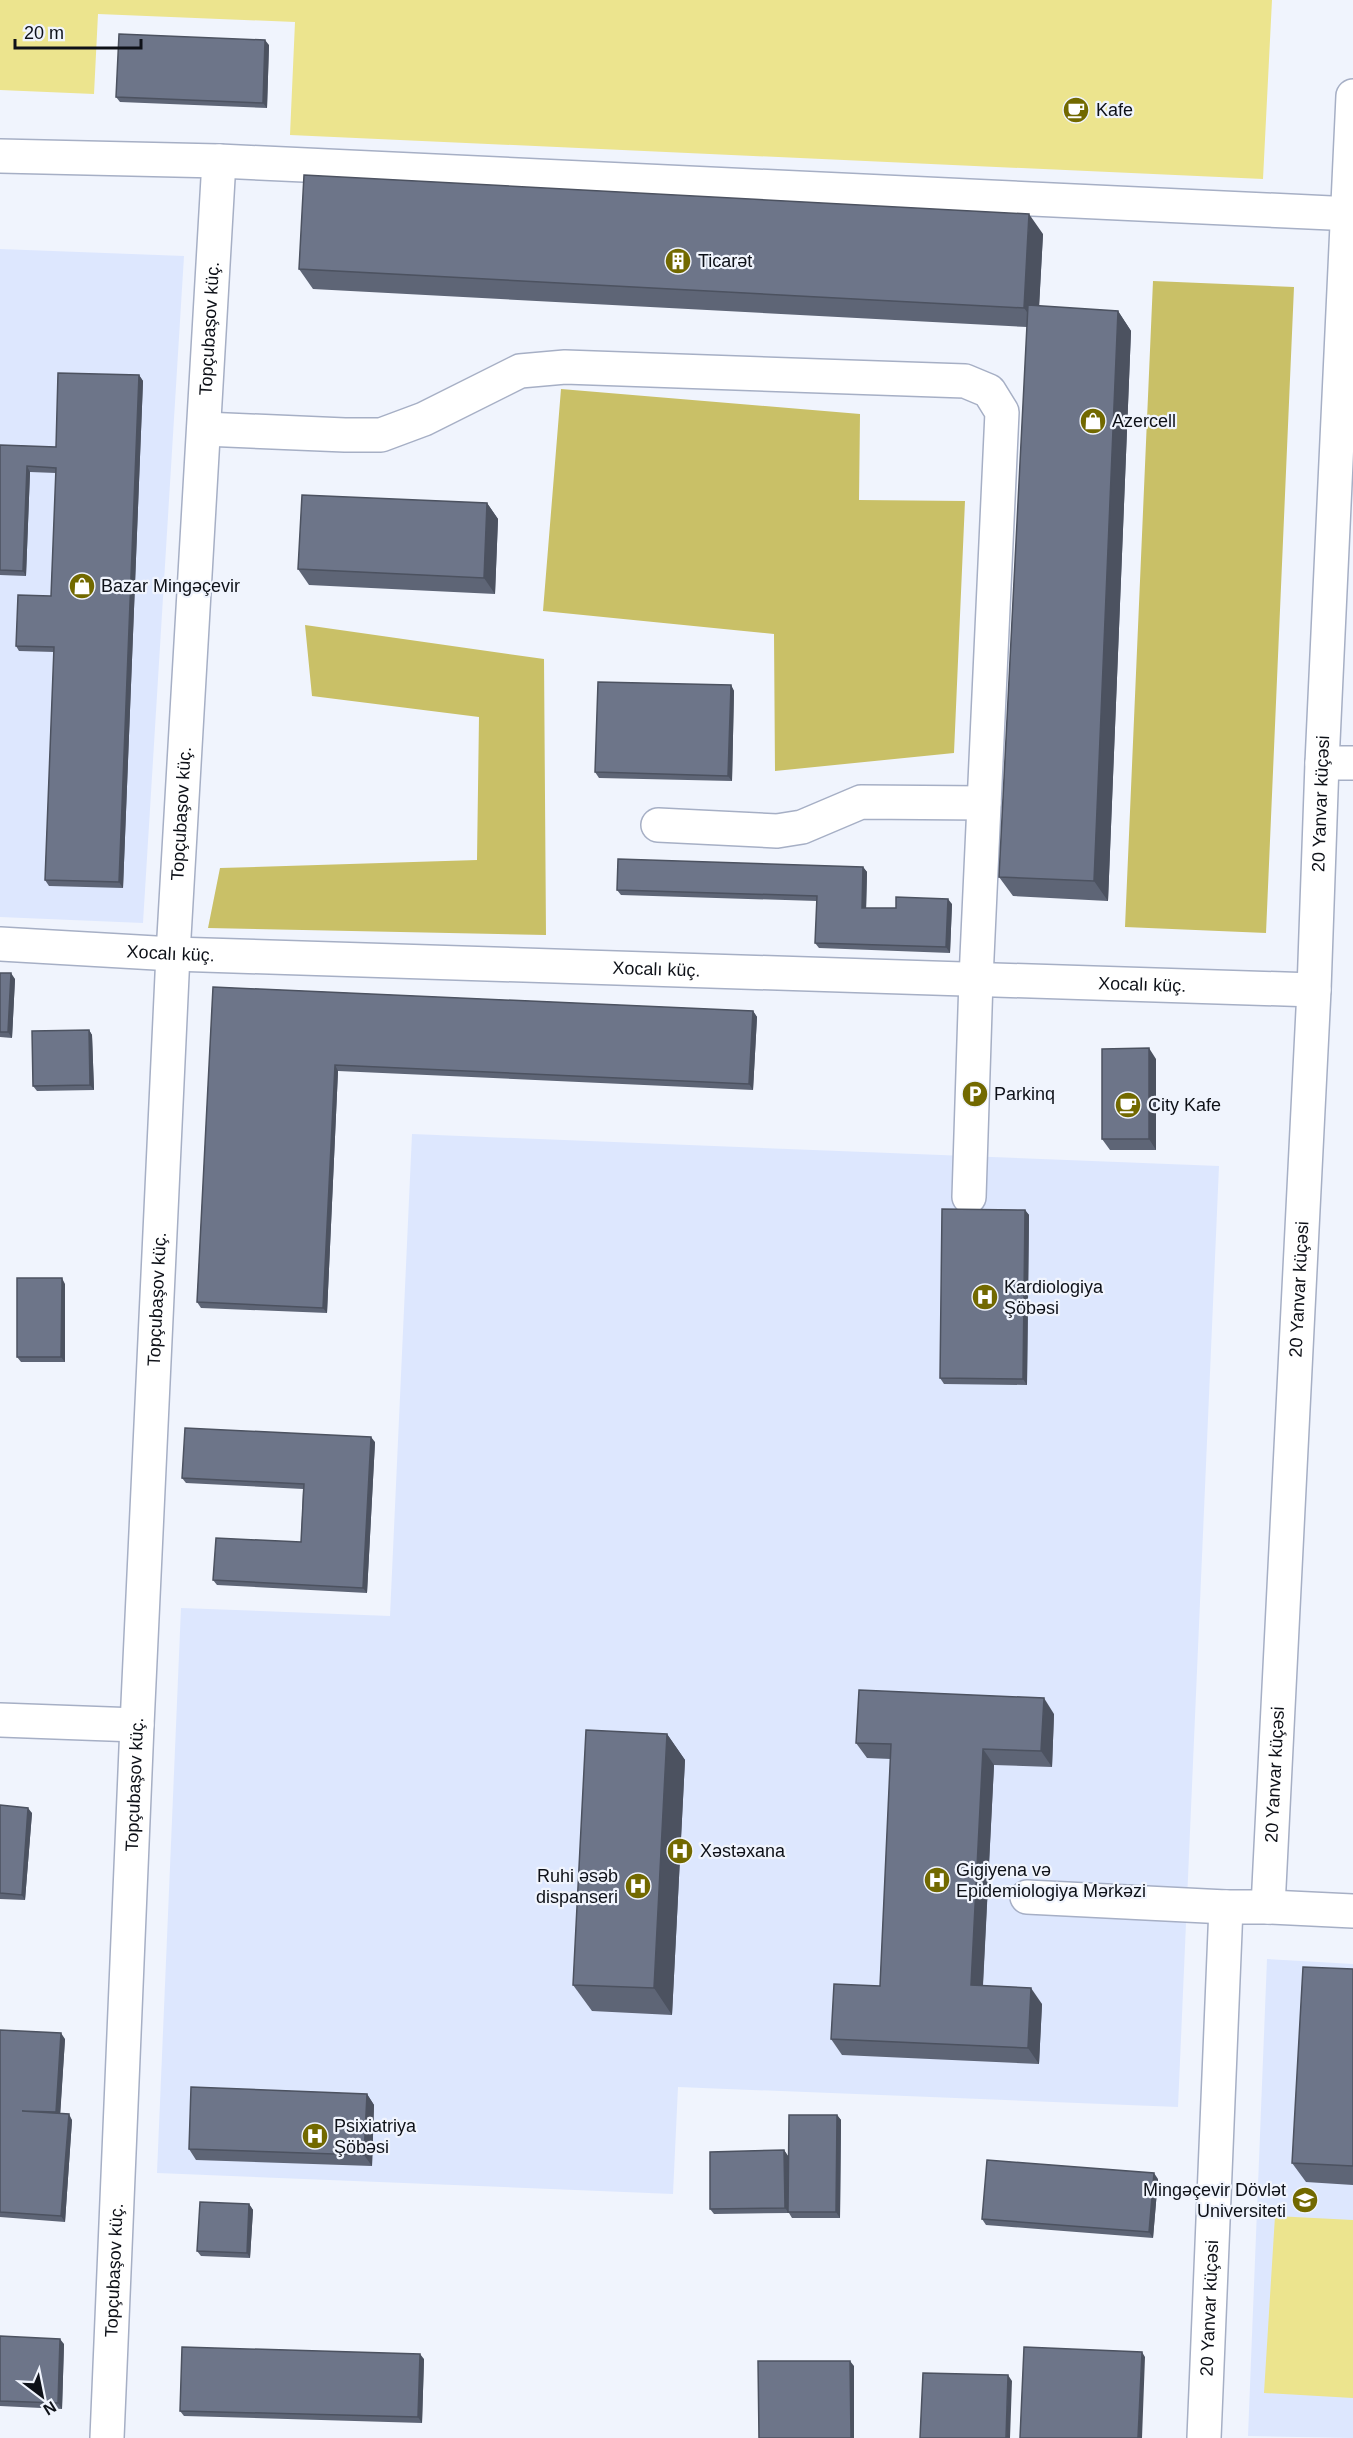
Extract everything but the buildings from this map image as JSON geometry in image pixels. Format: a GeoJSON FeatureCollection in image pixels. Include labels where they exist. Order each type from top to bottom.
{"type":"FeatureCollection","features":[{"type":"Feature","properties":{"kind":"street","name":"20 Yanvar küçəsi"},"geometry":{"type":"LineString","coordinates":[[1268,1907],[1314,990],[1337,763],[1353,96]]}},
{"type":"Feature","properties":{"kind":"street"},"geometry":{"type":"LineString","coordinates":[[0,156],[219,161],[1350,214]]}},
{"type":"Feature","properties":{"kind":"street","name":"Topçubaşov küç."},"geometry":{"type":"LineString","coordinates":[[107,2438],[173,954],[219,161]]}},
{"type":"Feature","properties":{"kind":"street"},"geometry":{"type":"LineString","coordinates":[[204,429],[381,435],[423,419],[520,371],[565,367],[965,381],[989,391],[1002,412],[976,979],[969,1197]]}},
{"type":"Feature","properties":{"kind":"street"},"geometry":{"type":"LineString","coordinates":[[658,825],[777,831],[802,827],[861,802],[984,803]]}},
{"type":"Feature","properties":{"kind":"street","name":"Xocalı küç."},"geometry":{"type":"LineString","coordinates":[[0,944],[173,954],[1314,990]]}},
{"type":"Feature","properties":{"kind":"street"},"geometry":{"type":"LineString","coordinates":[[0,1720],[137,1725]]}},
{"type":"Feature","properties":{"kind":"street"},"geometry":{"type":"LineString","coordinates":[[1027,1897],[1353,1911]]}},
{"type":"Feature","properties":{"kind":"street","name":"20 Yanvar küçəsi"},"geometry":{"type":"LineString","coordinates":[[1204,2438],[1226,1907]]}},
{"type":"Feature","properties":{"kind":"shaded area"},"geometry":{"type":"Polygon","coordinates":[[[0,0],[1272,0],[1263,179],[290,135],[295,22],[98,14],[94,94],[0,90],[0,0]]]}},
{"type":"Feature","properties":{"kind":"shaded area","name":"Bazar Mingəçevir"},"geometry":{"type":"Polygon","coordinates":[[[0,249],[184,256],[143,923],[0,917],[0,249]]]}},
{"type":"Feature","properties":{"kind":"shaded area"},"geometry":{"type":"Polygon","coordinates":[[[1153,281],[1294,287],[1266,933],[1125,927],[1153,281]]]}},
{"type":"Feature","properties":{"kind":"shaded area"},"geometry":{"type":"Polygon","coordinates":[[[561,389],[860,414],[859,500],[965,501],[954,753],[775,771],[774,634],[543,611],[561,389]]]}},
{"type":"Feature","properties":{"kind":"shaded area"},"geometry":{"type":"Polygon","coordinates":[[[305,625],[544,659],[546,935],[208,928],[220,868],[477,860],[479,717],[312,696],[305,625]]]}},
{"type":"Feature","properties":{"kind":"shaded area","name":"Xəstəxana"},"geometry":{"type":"Polygon","coordinates":[[[412,1134],[1219,1166],[1178,2107],[678,2087],[673,2194],[157,2173],[181,1608],[390,1616],[412,1134]]]}},
{"type":"Feature","properties":{"kind":"shaded area","name":"Mingəçevir Dövlət Universiteti"},"geometry":{"type":"Polygon","coordinates":[[[1267,1959],[1353,1964],[1353,2438],[1248,2436],[1267,1959]]]}},
{"type":"Feature","properties":{"kind":"shaded area"},"geometry":{"type":"Polygon","coordinates":[[[1275,2216],[1353,2220],[1353,2398],[1264,2393],[1275,2216]]]}},
{"type":"Feature","properties":{"kind":"place","name":"Kafe"},"geometry":{"type":"Point","coordinates":[1076,110]}},
{"type":"Feature","properties":{"kind":"place","name":"Ticarət"},"geometry":{"type":"Point","coordinates":[678,261]}},
{"type":"Feature","properties":{"kind":"place","name":"Azercell"},"geometry":{"type":"Point","coordinates":[1093,421]}},
{"type":"Feature","properties":{"kind":"place","name":"Bazar Mingəçevir"},"geometry":{"type":"Point","coordinates":[82,586]}},
{"type":"Feature","properties":{"kind":"place","name":"Parkinq"},"geometry":{"type":"Point","coordinates":[975,1094]}},
{"type":"Feature","properties":{"kind":"place","name":"City Kafe"},"geometry":{"type":"Point","coordinates":[1128,1105]}},
{"type":"Feature","properties":{"kind":"place","name":"Kardiologiya Şöbəsi"},"geometry":{"type":"Point","coordinates":[985,1297]}},
{"type":"Feature","properties":{"kind":"place","name":"Xəstəxana"},"geometry":{"type":"Point","coordinates":[680,1851]}},
{"type":"Feature","properties":{"kind":"place","name":"Gigiyena və Epidemiologiya Mərkəzi"},"geometry":{"type":"Point","coordinates":[937,1880]}},
{"type":"Feature","properties":{"kind":"place","name":"Ruhi əsəb dispanseri"},"geometry":{"type":"Point","coordinates":[638,1886]}},
{"type":"Feature","properties":{"kind":"place","name":"Psixiatriya Şöbəsi"},"geometry":{"type":"Point","coordinates":[315,2136]}},
{"type":"Feature","properties":{"kind":"place","name":"Mingəçevir Dövlət Universiteti"},"geometry":{"type":"Point","coordinates":[1305,2200]}}]}
